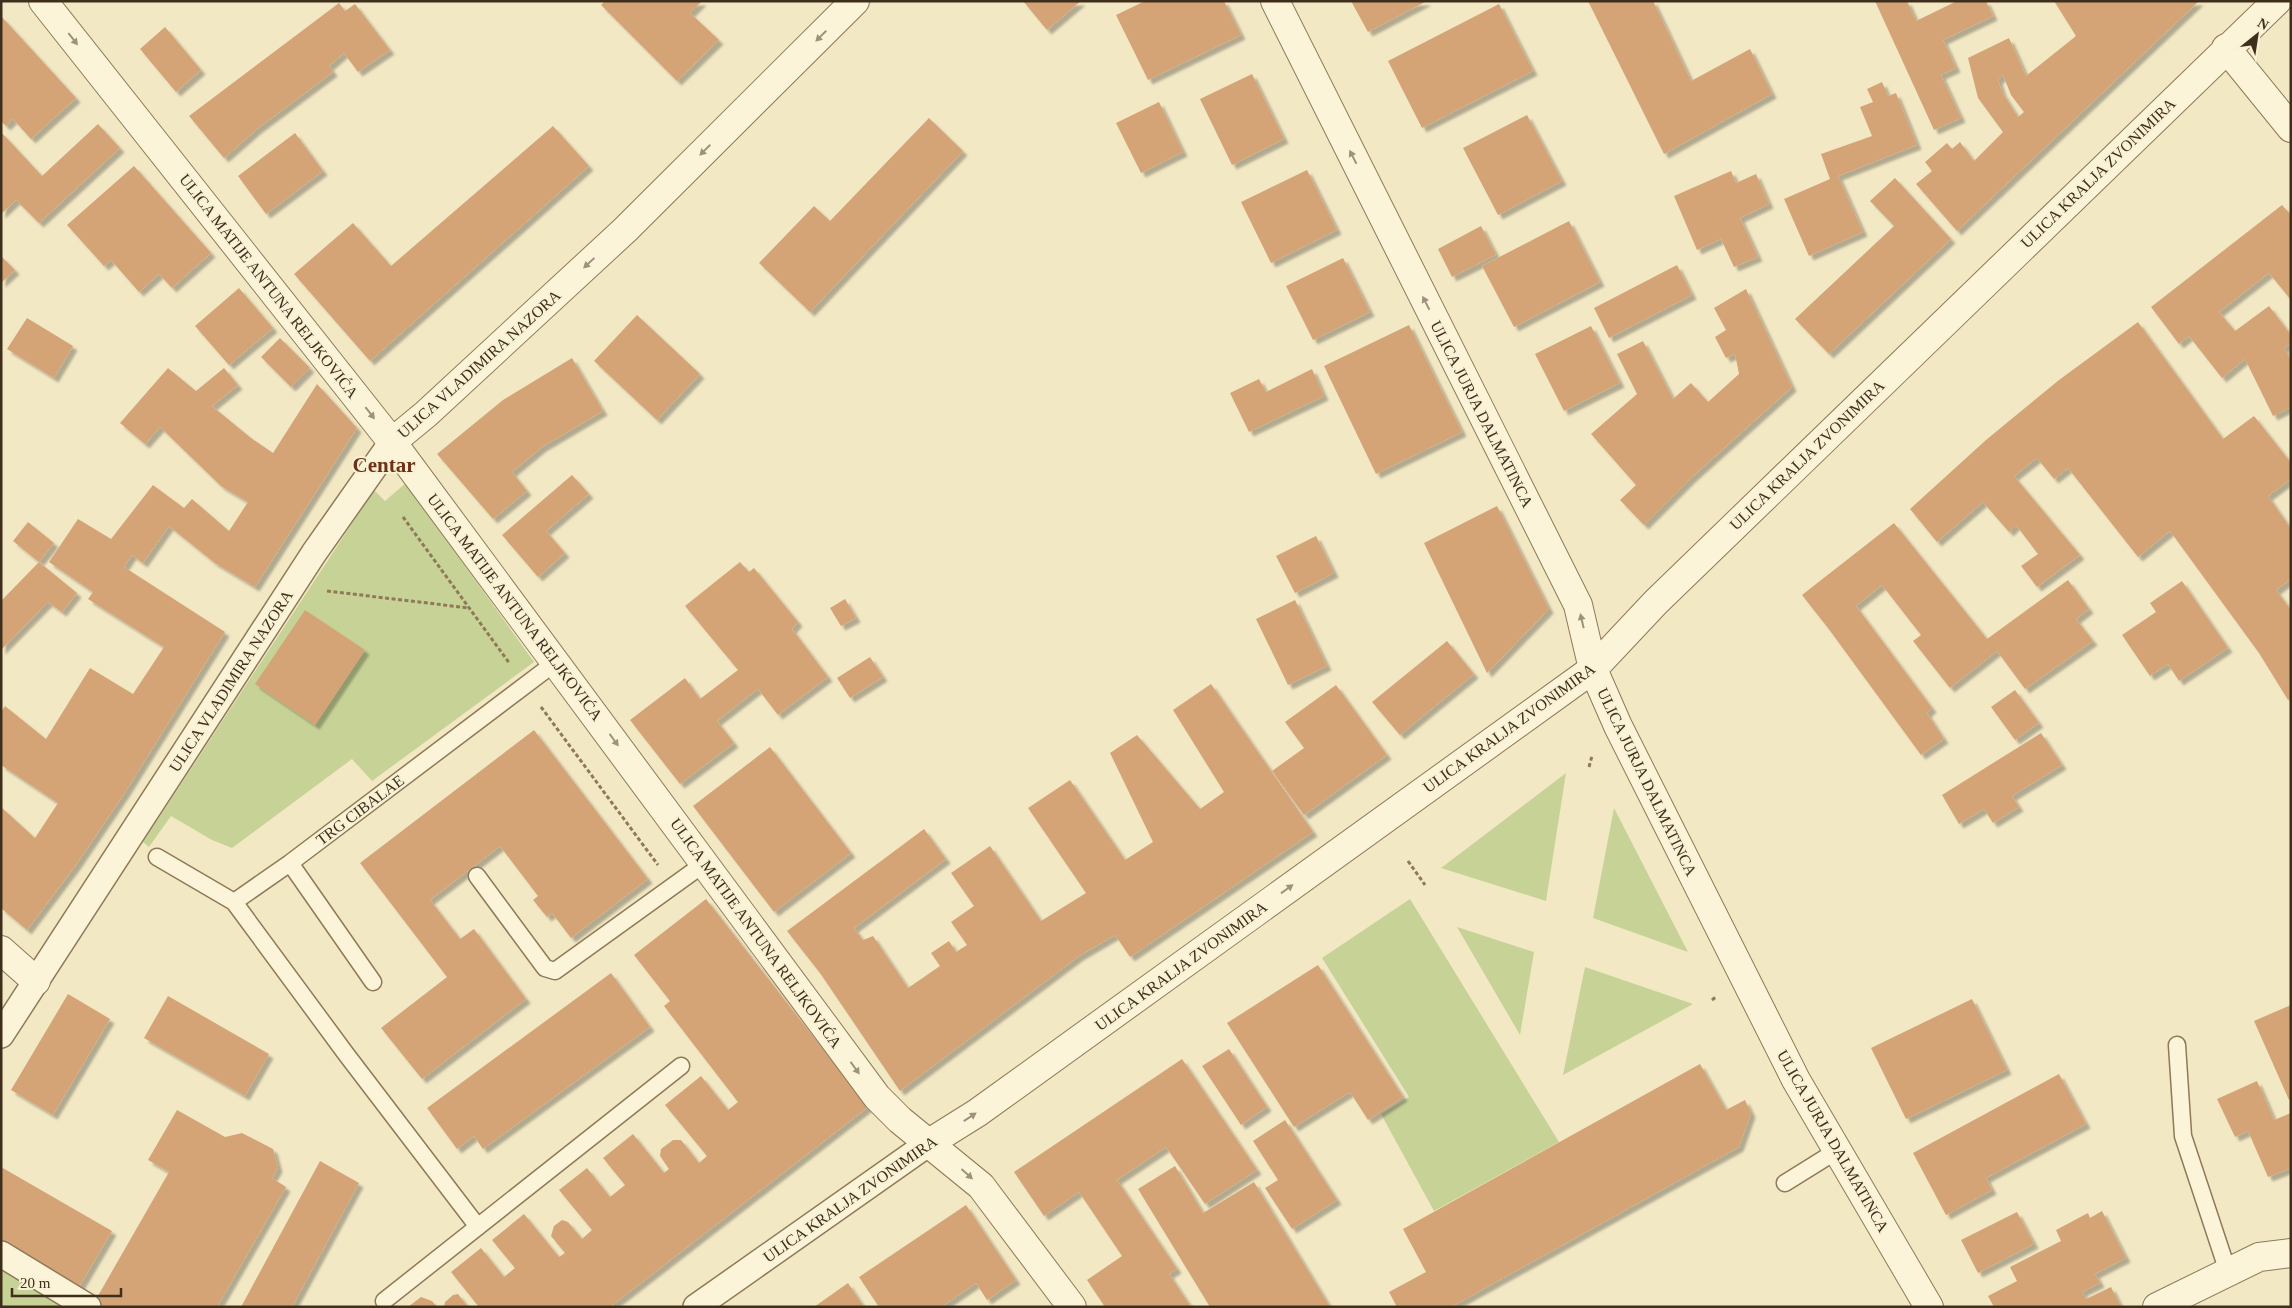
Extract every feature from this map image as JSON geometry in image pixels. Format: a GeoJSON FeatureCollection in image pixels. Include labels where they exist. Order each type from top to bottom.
{"type":"FeatureCollection","features":[{"type":"Feature","properties":{"kind":"street","name":"ULICA MATIJE ANTUNA RELJKOVIĆA"},"geometry":{"type":"LineString","coordinates":[[43,1],[392,442],[877,1097],[900,1120],[981,1186],[1072,1307]]}},
{"type":"Feature","properties":{"kind":"street","name":"ULICA VLADIMIRA NAZORA"},"geometry":{"type":"LineString","coordinates":[[1,1035],[292,587],[392,442],[426,414],[625,230],[855,1]]}},
{"type":"Feature","properties":{"kind":"street","name":"ULICA JURJA DALMATINCA"},"geometry":{"type":"LineString","coordinates":[[1275,1],[1578,605],[1593,669],[1618,726],[1796,1080],[1929,1307]]}},
{"type":"Feature","properties":{"kind":"street","name":"ULICA KRALJA ZVONIMIRA"},"geometry":{"type":"LineString","coordinates":[[696,1307],[929,1143],[985,1107],[1593,669],[1663,596],[2226,48],[2277,1]]}},
{"type":"Feature","properties":{"kind":"street"},"geometry":{"type":"LineString","coordinates":[[2226,48],[2291,128]]}},
{"type":"Feature","properties":{"kind":"street"},"geometry":{"type":"LineString","coordinates":[[1,950],[36,981]]}},
{"type":"Feature","properties":{"kind":"street"},"geometry":{"type":"LineString","coordinates":[[2157,1307],[2259,1257],[2291,1253]]}},
{"type":"Feature","properties":{"kind":"street"},"geometry":{"type":"LineString","coordinates":[[1,1254],[88,1307]]}},
{"type":"Feature","properties":{"kind":"lane","name":"TRG CIBALAE"},"geometry":{"type":"LineString","coordinates":[[234,902],[290,863],[556,662]]}},
{"type":"Feature","properties":{"kind":"lane"},"geometry":{"type":"LineString","coordinates":[[156,857],[234,902],[346,1054],[478,1226]]}},
{"type":"Feature","properties":{"kind":"lane"},"geometry":{"type":"LineString","coordinates":[[290,863],[373,982]]}},
{"type":"Feature","properties":{"kind":"lane"},"geometry":{"type":"LineString","coordinates":[[477,876],[545,968],[555,972],[705,863]]}},
{"type":"Feature","properties":{"kind":"lane"},"geometry":{"type":"LineString","coordinates":[[2177,1045],[2183,1136],[2228,1272]]}},
{"type":"Feature","properties":{"kind":"lane"},"geometry":{"type":"LineString","coordinates":[[384,1301],[681,1066]]}},
{"type":"Feature","properties":{"kind":"lane"},"geometry":{"type":"LineString","coordinates":[[1785,1183],[1838,1150]]}},
{"type":"Feature","properties":{"kind":"path"},"geometry":{"type":"LineString","coordinates":[[292,587],[469,608]]}},
{"type":"Feature","properties":{"kind":"path"},"geometry":{"type":"LineString","coordinates":[[1589,768],[1592,756]]}},
{"type":"Feature","properties":{"kind":"path"},"geometry":{"type":"LineString","coordinates":[[1408,861],[1424,885]]}},
{"type":"Feature","properties":{"kind":"green space"},"geometry":{"type":"Polygon","coordinates":[[[406,483],[534,662],[372,781],[352,759],[232,848],[212,840],[171,816],[149,847],[143,842],[374,490],[385,501],[406,483]]]}},
{"type":"Feature","properties":{"kind":"green space"},"geometry":{"type":"Polygon","coordinates":[[[1566,773],[1546,901],[1441,868],[1566,773]]]}},
{"type":"Feature","properties":{"kind":"green space"},"geometry":{"type":"Polygon","coordinates":[[[1614,808],[1688,952],[1593,918],[1614,808]]]}},
{"type":"Feature","properties":{"kind":"green space"},"geometry":{"type":"Polygon","coordinates":[[[1410,899],[1559,1142],[1434,1211],[1381,1114],[1409,1097],[1322,958],[1410,899]]]}},
{"type":"Feature","properties":{"kind":"green space"},"geometry":{"type":"Polygon","coordinates":[[[1457,927],[1534,952],[1520,1035],[1457,927]]]}},
{"type":"Feature","properties":{"kind":"green space"},"geometry":{"type":"Polygon","coordinates":[[[1585,967],[1693,1004],[1563,1075],[1585,967]]]}},
{"type":"Feature","properties":{"kind":"green space"},"geometry":{"type":"Polygon","coordinates":[[[1,1247],[95,1301],[105,1307],[1,1307],[1,1247]]]}},
{"type":"Feature","properties":{"kind":"building"},"geometry":{"type":"Polygon","coordinates":[[[605,1],[702,1],[690,13],[719,40],[677,81],[601,5],[605,1]]]}},
{"type":"Feature","properties":{"kind":"building"},"geometry":{"type":"Polygon","coordinates":[[[1023,1],[1081,1],[1047,30],[1023,1]]]}},
{"type":"Feature","properties":{"kind":"building"},"geometry":{"type":"Polygon","coordinates":[[[1145,1],[1224,1],[1241,35],[1148,80],[1116,15],[1145,1]]]}},
{"type":"Feature","properties":{"kind":"building"},"geometry":{"type":"Polygon","coordinates":[[[1351,1],[1427,1],[1368,32],[1351,1]]]}},
{"type":"Feature","properties":{"kind":"building"},"geometry":{"type":"Polygon","coordinates":[[[1588,1],[1653,1],[1691,81],[1750,49],[1772,94],[1664,154],[1588,1]]]}},
{"type":"Feature","properties":{"kind":"building"},"geometry":{"type":"Polygon","coordinates":[[[1875,1],[1907,1],[1916,21],[1957,1],[1986,1],[1993,16],[1943,40],[1956,68],[1941,75],[1961,118],[1934,130],[1875,1]]]}},
{"type":"Feature","properties":{"kind":"building"},"geometry":{"type":"Polygon","coordinates":[[[2054,1],[2199,1],[1957,231],[1916,184],[1932,171],[1925,162],[1947,143],[1952,149],[1960,142],[1974,161],[2003,132],[1978,98],[1968,58],[2009,38],[2026,76],[2076,36],[2054,1]],[[2003,75],[1998,80],[2002,92],[2018,117],[2024,112],[2011,95],[2003,75]]]}},
{"type":"Feature","properties":{"kind":"building"},"geometry":{"type":"Polygon","coordinates":[[[339,3],[345,11],[355,4],[390,50],[358,72],[344,53],[329,66],[333,72],[257,129],[224,158],[189,116],[339,3]]]}},
{"type":"Feature","properties":{"kind":"building"},"geometry":{"type":"Polygon","coordinates":[[[1499,4],[1533,71],[1422,128],[1388,61],[1499,4]]]}},
{"type":"Feature","properties":{"kind":"building"},"geometry":{"type":"Polygon","coordinates":[[[1,16],[76,98],[31,139],[13,119],[6,126],[1,121],[1,16]]]}},
{"type":"Feature","properties":{"kind":"building"},"geometry":{"type":"Polygon","coordinates":[[[165,27],[201,70],[176,92],[140,49],[165,27]]]}},
{"type":"Feature","properties":{"kind":"building"},"geometry":{"type":"Polygon","coordinates":[[[1252,74],[1284,139],[1232,165],[1200,99],[1252,74]]]}},
{"type":"Feature","properties":{"kind":"building"},"geometry":{"type":"Polygon","coordinates":[[[1882,82],[1888,96],[1896,93],[1917,145],[1838,176],[1863,232],[1809,256],[1784,199],[1830,179],[1821,154],[1872,136],[1860,107],[1873,102],[1867,89],[1882,82]]]}},
{"type":"Feature","properties":{"kind":"building"},"geometry":{"type":"Polygon","coordinates":[[[1159,102],[1183,152],[1141,173],[1116,123],[1159,102]]]}},
{"type":"Feature","properties":{"kind":"building"},"geometry":{"type":"Polygon","coordinates":[[[1527,115],[1562,181],[1498,215],[1463,148],[1527,115]]]}},
{"type":"Feature","properties":{"kind":"building"},"geometry":{"type":"Polygon","coordinates":[[[929,118],[963,151],[810,312],[759,263],[814,206],[830,221],[929,118]]]}},
{"type":"Feature","properties":{"kind":"building"},"geometry":{"type":"Polygon","coordinates":[[[98,124],[120,148],[39,223],[16,200],[1,214],[1,132],[42,176],[98,124]]]}},
{"type":"Feature","properties":{"kind":"building"},"geometry":{"type":"Polygon","coordinates":[[[553,126],[589,166],[370,361],[294,274],[353,223],[391,266],[553,126]]]}},
{"type":"Feature","properties":{"kind":"building"},"geometry":{"type":"Polygon","coordinates":[[[295,133],[323,171],[266,214],[238,176],[295,133]]]}},
{"type":"Feature","properties":{"kind":"building"},"geometry":{"type":"Polygon","coordinates":[[[134,166],[211,253],[172,288],[159,274],[139,292],[111,260],[104,266],[67,225],[134,166]]]}},
{"type":"Feature","properties":{"kind":"building"},"geometry":{"type":"Polygon","coordinates":[[[1307,170],[1337,230],[1271,263],[1241,202],[1307,170]]]}},
{"type":"Feature","properties":{"kind":"building"},"geometry":{"type":"Polygon","coordinates":[[[1731,171],[1736,183],[1756,174],[1769,204],[1740,218],[1758,257],[1734,267],[1721,239],[1697,250],[1674,196],[1731,171]]]}},
{"type":"Feature","properties":{"kind":"building"},"geometry":{"type":"Polygon","coordinates":[[[1895,178],[1951,239],[1829,354],[1795,319],[1894,226],[1870,201],[1895,178]]]}},
{"type":"Feature","properties":{"kind":"building"},"geometry":{"type":"Polygon","coordinates":[[[2282,205],[2291,215],[2291,300],[2269,273],[2219,312],[2235,331],[2269,306],[2291,335],[2291,343],[2284,348],[2291,361],[2291,407],[2273,416],[2245,359],[2222,378],[2189,336],[2179,344],[2151,307],[2282,205]]]}},
{"type":"Feature","properties":{"kind":"building"},"geometry":{"type":"Polygon","coordinates":[[[1569,221],[1600,282],[1514,327],[1482,266],[1569,221]]]}},
{"type":"Feature","properties":{"kind":"building"},"geometry":{"type":"Polygon","coordinates":[[[1481,226],[1496,255],[1452,277],[1438,249],[1481,226]]]}},
{"type":"Feature","properties":{"kind":"building"},"geometry":{"type":"Polygon","coordinates":[[[1,256],[15,270],[1,283],[1,256]]]}},
{"type":"Feature","properties":{"kind":"building"},"geometry":{"type":"Polygon","coordinates":[[[1343,258],[1370,312],[1313,340],[1286,286],[1343,258]]]}},
{"type":"Feature","properties":{"kind":"building"},"geometry":{"type":"Polygon","coordinates":[[[1677,265],[1692,295],[1609,338],[1594,308],[1677,265]]]}},
{"type":"Feature","properties":{"kind":"building"},"geometry":{"type":"Polygon","coordinates":[[[239,288],[273,328],[229,365],[195,326],[239,288]]]}},
{"type":"Feature","properties":{"kind":"building"},"geometry":{"type":"Polygon","coordinates":[[[1746,289],[1792,387],[1691,478],[1644,525],[1620,500],[1636,485],[1591,434],[1637,394],[1617,354],[1643,341],[1673,399],[1691,383],[1708,402],[1739,374],[1735,354],[1726,358],[1715,337],[1726,330],[1714,308],[1746,289]]]}},
{"type":"Feature","properties":{"kind":"building"},"geometry":{"type":"Polygon","coordinates":[[[637,315],[700,374],[657,420],[594,361],[637,315]]]}},
{"type":"Feature","properties":{"kind":"building"},"geometry":{"type":"Polygon","coordinates":[[[27,318],[73,346],[54,378],[7,349],[27,318]]]}},
{"type":"Feature","properties":{"kind":"building"},"geometry":{"type":"Polygon","coordinates":[[[2138,322],[2223,439],[2254,416],[2291,463],[2291,479],[2268,496],[2291,529],[2291,579],[2276,590],[2291,610],[2291,698],[2288,700],[2259,653],[2170,531],[2138,557],[2068,468],[2054,479],[2037,458],[2014,476],[2080,555],[2037,587],[2021,566],[2038,554],[2016,525],[2009,532],[1983,502],[1937,542],[1910,509],[1986,440],[2059,380],[2138,322]]]}},
{"type":"Feature","properties":{"kind":"building"},"geometry":{"type":"Polygon","coordinates":[[[1409,325],[1462,432],[1376,474],[1324,366],[1409,325]]]}},
{"type":"Feature","properties":{"kind":"building"},"geometry":{"type":"Polygon","coordinates":[[[1591,326],[1620,383],[1564,411],[1535,354],[1591,326]]]}},
{"type":"Feature","properties":{"kind":"building"},"geometry":{"type":"Polygon","coordinates":[[[280,338],[310,368],[291,387],[261,357],[280,338]]]}},
{"type":"Feature","properties":{"kind":"building"},"geometry":{"type":"Polygon","coordinates":[[[572,358],[603,411],[542,447],[512,472],[527,491],[493,519],[437,454],[503,400],[572,358]]]}},
{"type":"Feature","properties":{"kind":"building"},"geometry":{"type":"Polygon","coordinates":[[[168,368],[196,391],[224,368],[238,385],[212,406],[251,438],[273,453],[317,384],[357,428],[255,587],[215,563],[169,526],[143,563],[132,555],[124,567],[225,632],[124,794],[76,865],[27,930],[1,908],[1,807],[35,838],[58,803],[1,765],[1,712],[5,706],[46,739],[90,668],[133,694],[164,647],[88,599],[93,592],[49,562],[78,519],[111,539],[153,485],[184,508],[192,499],[229,531],[248,502],[221,486],[160,427],[145,444],[120,423],[168,368]]]}},
{"type":"Feature","properties":{"kind":"building"},"geometry":{"type":"Polygon","coordinates":[[[1312,369],[1324,396],[1249,432],[1230,393],[1259,379],[1266,392],[1312,369]]]}},
{"type":"Feature","properties":{"kind":"building"},"geometry":{"type":"Polygon","coordinates":[[[572,475],[589,494],[546,531],[565,553],[538,577],[502,535],[572,475]]]}},
{"type":"Feature","properties":{"kind":"building"},"geometry":{"type":"Polygon","coordinates":[[[1497,506],[1549,609],[1487,673],[1424,543],[1497,506]]]}},
{"type":"Feature","properties":{"kind":"building"},"geometry":{"type":"Polygon","coordinates":[[[28,522],[54,543],[39,562],[13,541],[28,522]]]}},
{"type":"Feature","properties":{"kind":"building"},"geometry":{"type":"Polygon","coordinates":[[[1894,523],[1987,639],[2068,580],[2089,609],[2076,619],[2093,641],[2025,689],[1997,651],[1950,688],[1913,641],[1921,635],[1882,585],[1856,606],[1932,708],[1927,713],[1944,739],[1921,755],[1802,595],[1894,523]]]}},
{"type":"Feature","properties":{"kind":"building"},"geometry":{"type":"Polygon","coordinates":[[[1316,536],[1334,573],[1295,593],[1276,556],[1316,536]]]}},
{"type":"Feature","properties":{"kind":"building"},"geometry":{"type":"Polygon","coordinates":[[[39,562],[77,593],[62,612],[48,602],[1,650],[1,601],[39,562]]]}},
{"type":"Feature","properties":{"kind":"building"},"geometry":{"type":"Polygon","coordinates":[[[740,562],[749,572],[754,568],[798,622],[792,629],[828,677],[778,715],[758,689],[717,721],[734,743],[680,784],[630,720],[685,678],[700,699],[738,670],[685,606],[740,562]]]}},
{"type":"Feature","properties":{"kind":"building"},"geometry":{"type":"Polygon","coordinates":[[[2182,581],[2228,648],[2179,681],[2168,664],[2150,676],[2122,635],[2156,612],[2150,603],[2182,581]]]}},
{"type":"Feature","properties":{"kind":"building"},"geometry":{"type":"Polygon","coordinates":[[[845,599],[856,618],[841,626],[830,608],[845,599]]]}},
{"type":"Feature","properties":{"kind":"building"},"geometry":{"type":"Polygon","coordinates":[[[1295,600],[1327,666],[1288,685],[1256,619],[1295,600]]]}},
{"type":"Feature","properties":{"kind":"building"},"geometry":{"type":"Polygon","coordinates":[[[305,610],[365,650],[315,725],[255,684],[305,610]]]}},
{"type":"Feature","properties":{"kind":"building"},"geometry":{"type":"Polygon","coordinates":[[[1447,641],[1474,674],[1400,735],[1372,702],[1447,641]]]}},
{"type":"Feature","properties":{"kind":"building"},"geometry":{"type":"Polygon","coordinates":[[[870,657],[883,677],[850,698],[837,678],[870,657]]]}},
{"type":"Feature","properties":{"kind":"building"},"geometry":{"type":"Polygon","coordinates":[[[1211,684],[1313,832],[1130,957],[1115,935],[1079,956],[900,1091],[820,973],[787,931],[924,829],[946,859],[854,928],[863,940],[873,936],[908,988],[940,966],[931,953],[949,941],[956,952],[967,945],[951,922],[974,906],[951,873],[990,846],[1041,921],[1086,893],[1028,808],[1070,780],[1125,860],[1153,842],[1110,753],[1137,735],[1200,809],[1224,792],[1173,710],[1211,684]]]}},
{"type":"Feature","properties":{"kind":"building"},"geometry":{"type":"Polygon","coordinates":[[[1336,685],[1387,755],[1304,815],[1272,771],[1304,748],[1285,722],[1336,685]]]}},
{"type":"Feature","properties":{"kind":"building"},"geometry":{"type":"Polygon","coordinates":[[[2015,690],[2039,723],[2015,740],[1991,707],[2015,690]]]}},
{"type":"Feature","properties":{"kind":"building"},"geometry":{"type":"Polygon","coordinates":[[[534,730],[648,879],[571,938],[552,913],[547,917],[533,900],[538,896],[500,846],[430,900],[460,939],[474,929],[526,999],[422,1079],[381,1028],[447,977],[360,863],[534,730]]]}},
{"type":"Feature","properties":{"kind":"building"},"geometry":{"type":"Polygon","coordinates":[[[2041,733],[2062,765],[2012,796],[2019,807],[1993,823],[1984,809],[1959,824],[1942,795],[2041,733]]]}},
{"type":"Feature","properties":{"kind":"building"},"geometry":{"type":"Polygon","coordinates":[[[770,747],[851,853],[774,912],[693,806],[770,747]]]}},
{"type":"Feature","properties":{"kind":"building"},"geometry":{"type":"Polygon","coordinates":[[[706,899],[868,1107],[610,1307],[479,1307],[451,1272],[481,1248],[504,1277],[515,1268],[492,1240],[524,1214],[559,1257],[565,1253],[551,1236],[554,1226],[562,1220],[568,1222],[582,1239],[592,1230],[559,1190],[587,1168],[610,1197],[625,1185],[603,1158],[633,1134],[664,1173],[669,1169],[660,1156],[661,1149],[673,1140],[681,1140],[699,1163],[707,1156],[665,1105],[701,1076],[728,1110],[738,1102],[664,1006],[670,1001],[634,955],[706,899]]]}},
{"type":"Feature","properties":{"kind":"building"},"geometry":{"type":"Polygon","coordinates":[[[1318,965],[1403,1097],[1368,1120],[1350,1092],[1294,1127],[1227,1023],[1318,965]]]}},
{"type":"Feature","properties":{"kind":"building"},"geometry":{"type":"Polygon","coordinates":[[[611,973],[650,1027],[483,1149],[474,1136],[457,1149],[427,1108],[611,973]]]}},
{"type":"Feature","properties":{"kind":"building"},"geometry":{"type":"Polygon","coordinates":[[[68,994],[110,1019],[53,1115],[11,1090],[68,994]]]}},
{"type":"Feature","properties":{"kind":"building"},"geometry":{"type":"Polygon","coordinates":[[[168,996],[269,1054],[245,1096],[144,1038],[168,996]]]}},
{"type":"Feature","properties":{"kind":"building"},"geometry":{"type":"Polygon","coordinates":[[[1972,999],[2007,1070],[1906,1119],[1871,1048],[1972,999]]]}},
{"type":"Feature","properties":{"kind":"building"},"geometry":{"type":"Polygon","coordinates":[[[2291,1005],[2291,1099],[2289,1100],[2254,1021],[2291,1005]]]}},
{"type":"Feature","properties":{"kind":"building"},"geometry":{"type":"Polygon","coordinates":[[[1229,1049],[1267,1107],[1241,1125],[1202,1066],[1229,1049]]]}},
{"type":"Feature","properties":{"kind":"building"},"geometry":{"type":"Polygon","coordinates":[[[1182,1059],[1257,1170],[1205,1204],[1166,1147],[1117,1180],[1177,1269],[1169,1274],[1191,1307],[1105,1307],[1087,1280],[1122,1256],[1079,1192],[1044,1216],[1014,1172],[1182,1059]]]}},
{"type":"Feature","properties":{"kind":"building"},"geometry":{"type":"Polygon","coordinates":[[[1700,1064],[1726,1110],[1745,1100],[1751,1113],[1739,1147],[1451,1307],[1397,1307],[1389,1292],[1426,1272],[1403,1229],[1700,1064]]]}},
{"type":"Feature","properties":{"kind":"building"},"geometry":{"type":"Polygon","coordinates":[[[2059,1074],[2086,1124],[1986,1178],[1992,1190],[1946,1215],[1913,1153],[2059,1074]]]}},
{"type":"Feature","properties":{"kind":"building"},"geometry":{"type":"Polygon","coordinates":[[[2257,1081],[2274,1120],[2291,1113],[2291,1168],[2268,1177],[2248,1131],[2235,1137],[2217,1099],[2257,1081]]]}},
{"type":"Feature","properties":{"kind":"building"},"geometry":{"type":"Polygon","coordinates":[[[177,1110],[225,1137],[242,1133],[273,1149],[278,1168],[272,1178],[286,1187],[217,1307],[105,1307],[95,1301],[169,1172],[148,1160],[177,1110]]]}},
{"type":"Feature","properties":{"kind":"building"},"geometry":{"type":"Polygon","coordinates":[[[1285,1120],[1337,1200],[1292,1229],[1265,1188],[1278,1180],[1253,1141],[1285,1120]]]}},
{"type":"Feature","properties":{"kind":"building"},"geometry":{"type":"Polygon","coordinates":[[[320,1161],[359,1183],[292,1307],[241,1307],[320,1161]]]}},
{"type":"Feature","properties":{"kind":"building"},"geometry":{"type":"Polygon","coordinates":[[[1175,1166],[1203,1213],[1254,1182],[1330,1307],[1210,1307],[1138,1189],[1175,1166]]]}},
{"type":"Feature","properties":{"kind":"building"},"geometry":{"type":"Polygon","coordinates":[[[1,1167],[112,1231],[78,1289],[1,1247],[1,1167]]]}},
{"type":"Feature","properties":{"kind":"building"},"geometry":{"type":"Polygon","coordinates":[[[966,1205],[1016,1280],[987,1300],[976,1283],[941,1307],[879,1307],[859,1277],[966,1205]]]}},
{"type":"Feature","properties":{"kind":"building"},"geometry":{"type":"Polygon","coordinates":[[[2102,1211],[2126,1258],[2095,1274],[2100,1283],[2082,1292],[2086,1299],[2111,1287],[2121,1307],[1994,1307],[1988,1296],[2017,1281],[2010,1267],[2061,1241],[2056,1230],[2088,1213],[2090,1218],[2102,1211]]]}},
{"type":"Feature","properties":{"kind":"building"},"geometry":{"type":"Polygon","coordinates":[[[2017,1212],[2034,1244],[1978,1273],[1961,1240],[2017,1212]]]}},
{"type":"Feature","properties":{"kind":"building"},"geometry":{"type":"Polygon","coordinates":[[[848,1283],[864,1307],[814,1307],[848,1283]]]}},
{"type":"Feature","properties":{"kind":"building"},"geometry":{"type":"Polygon","coordinates":[[[458,1294],[468,1307],[444,1307],[445,1302],[453,1295],[458,1294]]]}},
{"type":"Feature","properties":{"kind":"building"},"geometry":{"type":"Polygon","coordinates":[[[421,1297],[432,1301],[437,1307],[408,1307],[421,1297]]]}},
{"type":"Feature","properties":{"kind":"district","name":"Centar"},"geometry":{"type":"Point","coordinates":[384,465]}}]}
